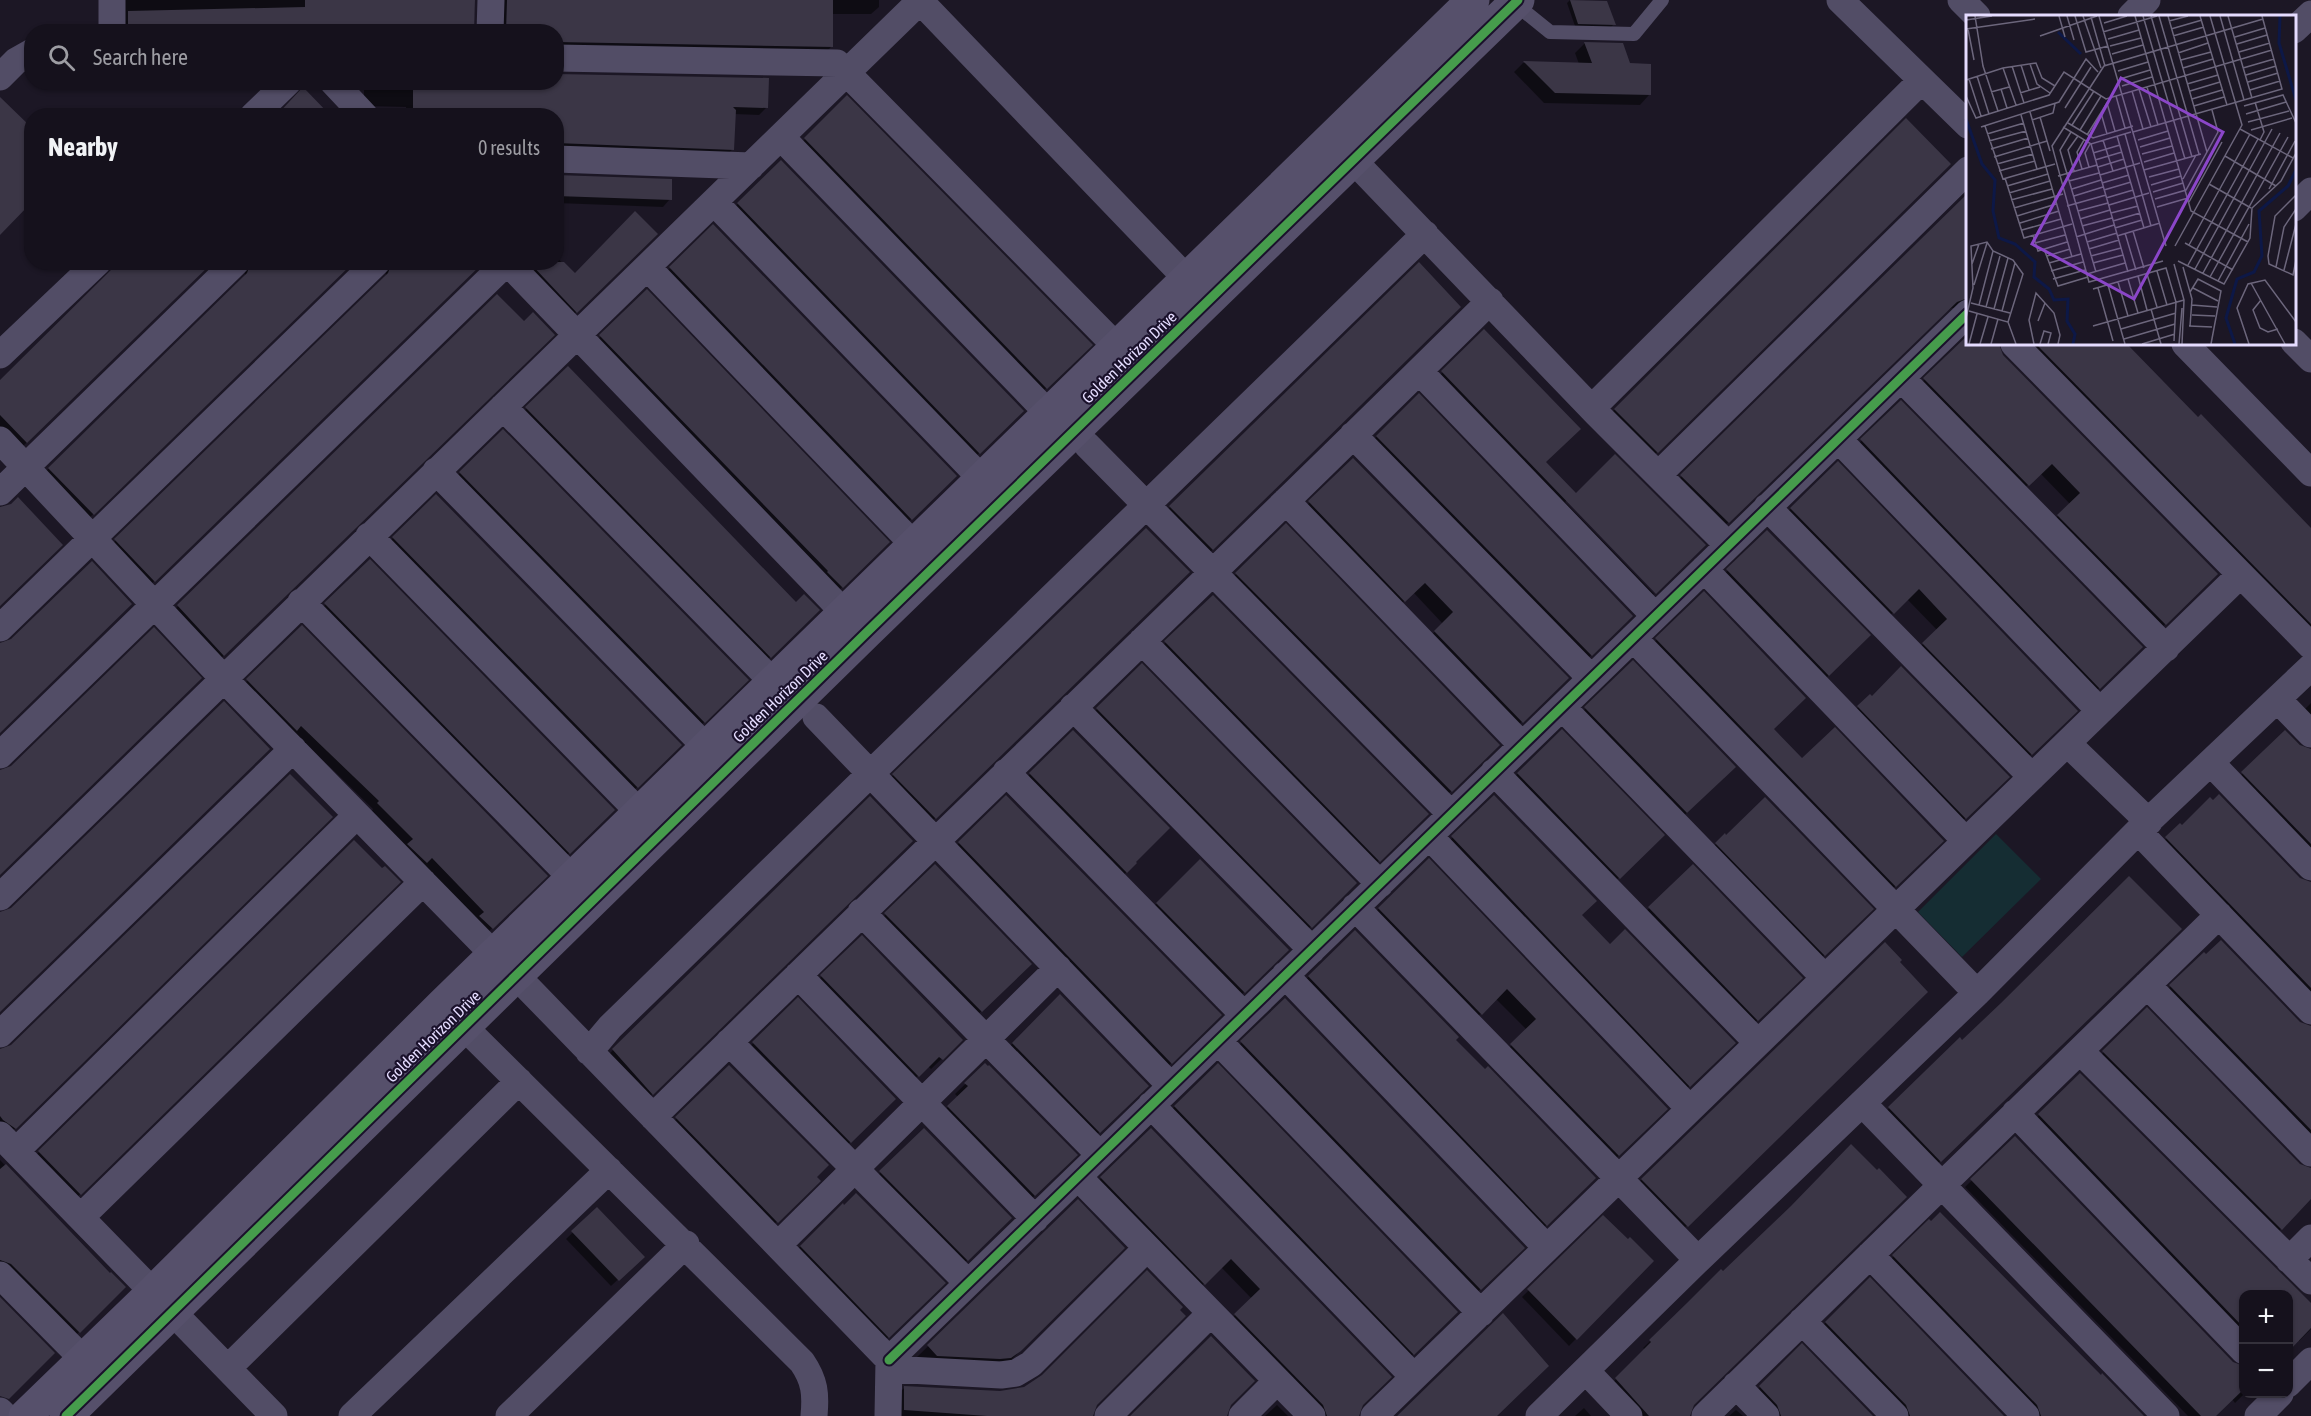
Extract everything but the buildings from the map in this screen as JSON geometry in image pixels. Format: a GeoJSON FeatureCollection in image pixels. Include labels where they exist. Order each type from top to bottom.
{"type":"FeatureCollection","features":[{"type":"Feature","properties":{"kind":"street"},"geometry":{"type":"LineString","coordinates":[[112,0],[112,24]]}},
{"type":"Feature","properties":{"kind":"street"},"geometry":{"type":"LineString","coordinates":[[490,24],[491,0]]}},
{"type":"Feature","properties":{"kind":"street","name":"Golden Horizon Drive"},"geometry":{"type":"LineString","coordinates":[[512,973],[573,879],[774,683],[855,624],[915,546],[1473,0]]}},
{"type":"Feature","properties":{"kind":"street"},"geometry":{"type":"LineString","coordinates":[[1840,0],[1966,123]]}},
{"type":"Feature","properties":{"kind":"street"},"geometry":{"type":"LineString","coordinates":[[2132,15],[2147,0]]}},
{"type":"Feature","properties":{"kind":"street"},"geometry":{"type":"LineString","coordinates":[[0,897],[920,1],[1186,279]]}},
{"type":"Feature","properties":{"kind":"street","name":"Golden Horizon Drive"},"geometry":{"type":"LineString","coordinates":[[66,1416],[163,1302],[453,1016],[512,973],[855,624],[1353,160],[1516,2]]}},
{"type":"Feature","properties":{"kind":"street"},"geometry":{"type":"LineString","coordinates":[[2296,29],[2311,14]]}},
{"type":"Feature","properties":{"kind":"street"},"geometry":{"type":"LineString","coordinates":[[0,76],[24,56]]}},
{"type":"Feature","properties":{"kind":"street"},"geometry":{"type":"LineString","coordinates":[[564,58],[837,63],[1118,347]]}},
{"type":"Feature","properties":{"kind":"street"},"geometry":{"type":"LineString","coordinates":[[1592,408],[1922,80]]}},
{"type":"Feature","properties":{"kind":"street"},"geometry":{"type":"LineString","coordinates":[[261,108],[280,90]]}},
{"type":"Feature","properties":{"kind":"street"},"geometry":{"type":"LineString","coordinates":[[341,90],[357,108]]}},
{"type":"Feature","properties":{"kind":"street"},"geometry":{"type":"LineString","coordinates":[[781,137],[1049,414]]}},
{"type":"Feature","properties":{"kind":"street"},"geometry":{"type":"LineString","coordinates":[[564,159],[751,166]]}},
{"type":"Feature","properties":{"kind":"street"},"geometry":{"type":"LineString","coordinates":[[1353,160],[1592,408],[1728,545]]}},
{"type":"Feature","properties":{"kind":"street"},"geometry":{"type":"LineString","coordinates":[[1658,475],[1966,172]]}},
{"type":"Feature","properties":{"kind":"street"},"geometry":{"type":"LineString","coordinates":[[2296,207],[2311,191]]}},
{"type":"Feature","properties":{"kind":"street"},"geometry":{"type":"LineString","coordinates":[[714,202],[982,479]]}},
{"type":"Feature","properties":{"kind":"street"},"geometry":{"type":"LineString","coordinates":[[589,1052],[610,1027],[869,773],[1148,506],[1425,234]]}},
{"type":"Feature","properties":{"kind":"street"},"geometry":{"type":"LineString","coordinates":[[648,267],[915,546]]}},
{"type":"Feature","properties":{"kind":"street"},"geometry":{"type":"LineString","coordinates":[[0,355],[90,270]]}},
{"type":"Feature","properties":{"kind":"street"},"geometry":{"type":"LineString","coordinates":[[0,492],[228,270]]}},
{"type":"Feature","properties":{"kind":"street"},"geometry":{"type":"LineString","coordinates":[[0,628],[369,270]]}},
{"type":"Feature","properties":{"kind":"street"},"geometry":{"type":"LineString","coordinates":[[0,755],[499,270]]}},
{"type":"Feature","properties":{"kind":"street"},"geometry":{"type":"LineString","coordinates":[[515,270],[855,624]]}},
{"type":"Feature","properties":{"kind":"street"},"geometry":{"type":"LineString","coordinates":[[653,1117],[1490,301]]}},
{"type":"Feature","properties":{"kind":"street"},"geometry":{"type":"LineString","coordinates":[[888,1416],[890,1364],[968,1283],[1966,315]]}},
{"type":"Feature","properties":{"kind":"street"},"geometry":{"type":"LineString","coordinates":[[2296,343],[2311,359]]}},
{"type":"Feature","properties":{"kind":"street"},"geometry":{"type":"LineString","coordinates":[[2015,345],[2311,646]]}},
{"type":"Feature","properties":{"kind":"street"},"geometry":{"type":"LineString","coordinates":[[2186,345],[2311,473]]}},
{"type":"Feature","properties":{"kind":"street"},"geometry":{"type":"LineString","coordinates":[[1419,371],[1655,616]]}},
{"type":"Feature","properties":{"kind":"street"},"geometry":{"type":"LineString","coordinates":[[1901,378],[2166,648]]}},
{"type":"Feature","properties":{"kind":"street"},"geometry":{"type":"LineString","coordinates":[[503,407],[774,683]]}},
{"type":"Feature","properties":{"kind":"street"},"geometry":{"type":"LineString","coordinates":[[1353,435],[1591,678]]}},
{"type":"Feature","properties":{"kind":"street"},"geometry":{"type":"LineString","coordinates":[[1838,439],[2100,711]]}},
{"type":"Feature","properties":{"kind":"street"},"geometry":{"type":"LineString","coordinates":[[0,440],[223,678],[778,1245],[890,1364],[1001,1375],[1016,1373],[1031,1364],[1147,1248]]}},
{"type":"Feature","properties":{"kind":"street"},"geometry":{"type":"LineString","coordinates":[[1087,445],[1451,814]]}},
{"type":"Feature","properties":{"kind":"street"},"geometry":{"type":"LineString","coordinates":[[436,471],[707,748]]}},
{"type":"Feature","properties":{"kind":"street"},"geometry":{"type":"LineString","coordinates":[[1286,501],[1522,745]]}},
{"type":"Feature","properties":{"kind":"street"},"geometry":{"type":"LineString","coordinates":[[1767,507],[2032,777]]}},
{"type":"Feature","properties":{"kind":"street"},"geometry":{"type":"LineString","coordinates":[[369,536],[640,813]]}},
{"type":"Feature","properties":{"kind":"street"},"geometry":{"type":"LineString","coordinates":[[1704,569],[1966,841]]}},
{"type":"Feature","properties":{"kind":"street"},"geometry":{"type":"LineString","coordinates":[[1374,1416],[2240,574]]}},
{"type":"Feature","properties":{"kind":"street"},"geometry":{"type":"LineString","coordinates":[[301,602],[573,879]]}},
{"type":"Feature","properties":{"kind":"street"},"geometry":{"type":"LineString","coordinates":[[1633,638],[1977,993]]}},
{"type":"Feature","properties":{"kind":"street"},"geometry":{"type":"LineString","coordinates":[[1142,641],[1380,884]]}},
{"type":"Feature","properties":{"kind":"street"},"geometry":{"type":"LineString","coordinates":[[1539,1416],[2311,667]]}},
{"type":"Feature","properties":{"kind":"street"},"geometry":{"type":"LineString","coordinates":[[2278,700],[2311,734]]}},
{"type":"Feature","properties":{"kind":"street"},"geometry":{"type":"LineString","coordinates":[[1562,706],[1825,978]]}},
{"type":"Feature","properties":{"kind":"street"},"geometry":{"type":"LineString","coordinates":[[1073,707],[1312,950]]}},
{"type":"Feature","properties":{"kind":"street"},"geometry":{"type":"LineString","coordinates":[[816,717],[1171,1086]]}},
{"type":"Feature","properties":{"kind":"street"},"geometry":{"type":"LineString","coordinates":[[2067,743],[2144,827],[2219,915],[2311,1011]]}},
{"type":"Feature","properties":{"kind":"street"},"geometry":{"type":"LineString","coordinates":[[0,1034],[293,749]]}},
{"type":"Feature","properties":{"kind":"street"},"geometry":{"type":"LineString","coordinates":[[2211,763],[2311,867]]}},
{"type":"Feature","properties":{"kind":"street"},"geometry":{"type":"LineString","coordinates":[[1006,772],[1244,1015]]}},
{"type":"Feature","properties":{"kind":"street"},"geometry":{"type":"LineString","coordinates":[[1494,772],[1758,1044]]}},
{"type":"Feature","properties":{"kind":"street"},"geometry":{"type":"LineString","coordinates":[[274,1416],[8,1143],[357,815]]}},
{"type":"Feature","properties":{"kind":"street"},"geometry":{"type":"LineString","coordinates":[[1429,836],[1690,1109]]}},
{"type":"Feature","properties":{"kind":"street"},"geometry":{"type":"LineString","coordinates":[[81,1217],[423,882]]}},
{"type":"Feature","properties":{"kind":"street"},"geometry":{"type":"LineString","coordinates":[[1356,907],[1698,1260]]}},
{"type":"Feature","properties":{"kind":"street"},"geometry":{"type":"LineString","coordinates":[[861,912],[1101,1155]]}},
{"type":"Feature","properties":{"kind":"street"},"geometry":{"type":"LineString","coordinates":[[1705,1416],[2219,915]]}},
{"type":"Feature","properties":{"kind":"street"},"geometry":{"type":"LineString","coordinates":[[778,1245],[1058,968]]}},
{"type":"Feature","properties":{"kind":"street"},"geometry":{"type":"LineString","coordinates":[[798,975],[1035,1219]]}},
{"type":"Feature","properties":{"kind":"street"},"geometry":{"type":"LineString","coordinates":[[1285,975],[1547,1248]]}},
{"type":"Feature","properties":{"kind":"street"},"geometry":{"type":"LineString","coordinates":[[2147,985],[2311,1153]]}},
{"type":"Feature","properties":{"kind":"street"},"geometry":{"type":"LineString","coordinates":[[453,1016],[686,1244],[802,1362],[813,1377],[816,1394],[814,1416]]}},
{"type":"Feature","properties":{"kind":"street"},"geometry":{"type":"LineString","coordinates":[[1218,1041],[1481,1313]]}},
{"type":"Feature","properties":{"kind":"street"},"geometry":{"type":"LineString","coordinates":[[729,1042],[968,1283]]}},
{"type":"Feature","properties":{"kind":"street"},"geometry":{"type":"LineString","coordinates":[[2080,1051],[2311,1281]]}},
{"type":"Feature","properties":{"kind":"street"},"geometry":{"type":"LineString","coordinates":[[228,1368],[519,1081]]}},
{"type":"Feature","properties":{"kind":"street"},"geometry":{"type":"LineString","coordinates":[[1862,1103],[2166,1416]]}},
{"type":"Feature","properties":{"kind":"street"},"geometry":{"type":"LineString","coordinates":[[1151,1105],[1414,1377]]}},
{"type":"Feature","properties":{"kind":"street"},"geometry":{"type":"LineString","coordinates":[[2015,1113],[2239,1346]]}},
{"type":"Feature","properties":{"kind":"street"},"geometry":{"type":"LineString","coordinates":[[352,1416],[609,1170]]}},
{"type":"Feature","properties":{"kind":"street"},"geometry":{"type":"LineString","coordinates":[[1078,1177],[1312,1416]]}},
{"type":"Feature","properties":{"kind":"street"},"geometry":{"type":"LineString","coordinates":[[2289,1260],[2311,1238]]}},
{"type":"Feature","properties":{"kind":"street"},"geometry":{"type":"LineString","coordinates":[[509,1416],[686,1244]]}},
{"type":"Feature","properties":{"kind":"street"},"geometry":{"type":"LineString","coordinates":[[1870,1255],[2026,1416]]}},
{"type":"Feature","properties":{"kind":"street"},"geometry":{"type":"LineString","coordinates":[[0,1275],[84,1360]]}},
{"type":"Feature","properties":{"kind":"street","name":"Golden Horizon Drive"},"geometry":{"type":"LineString","coordinates":[[25,1416],[84,1360],[163,1302]]}},
{"type":"Feature","properties":{"kind":"street"},"geometry":{"type":"LineString","coordinates":[[1108,1416],[1211,1313]]}},
{"type":"Feature","properties":{"kind":"street"},"geometry":{"type":"LineString","coordinates":[[1802,1321],[1895,1416]]}},
{"type":"Feature","properties":{"kind":"street"},"geometry":{"type":"LineString","coordinates":[[2293,1380],[2311,1361]]}},
{"type":"Feature","properties":{"kind":"street"},"geometry":{"type":"LineString","coordinates":[[1586,1371],[1629,1416]]}},
{"type":"Feature","properties":{"kind":"street"},"geometry":{"type":"LineString","coordinates":[[1242,1416],[1277,1381]]}},
{"type":"Feature","properties":{"kind":"street"},"geometry":{"type":"LineString","coordinates":[[1736,1386],[1766,1416]]}},
{"type":"Feature","properties":{"kind":"street"},"geometry":{"type":"LineString","coordinates":[[2258,1416],[2276,1398]]}},
{"type":"Feature","properties":{"kind":"street"},"geometry":{"type":"LineString","coordinates":[[0,1411],[5,1416]]}},
{"type":"Feature","properties":{"kind":"lane"},"geometry":{"type":"LineString","coordinates":[[1516,2],[1550,32],[1634,34],[1662,0]]}},
{"type":"Feature","properties":{"kind":"green space"},"geometry":{"type":"Polygon","coordinates":[[[1996,834],[2041,879],[1962,957],[1918,912],[1996,834]]]}},
{"type":"Feature","properties":{"kind":"cycle path"},"geometry":{"type":"LineString","coordinates":[[66,1416],[865,634],[1518,0]]}},
{"type":"Feature","properties":{"kind":"cycle path"},"geometry":{"type":"LineString","coordinates":[[889,1360],[1966,315]]}}]}
